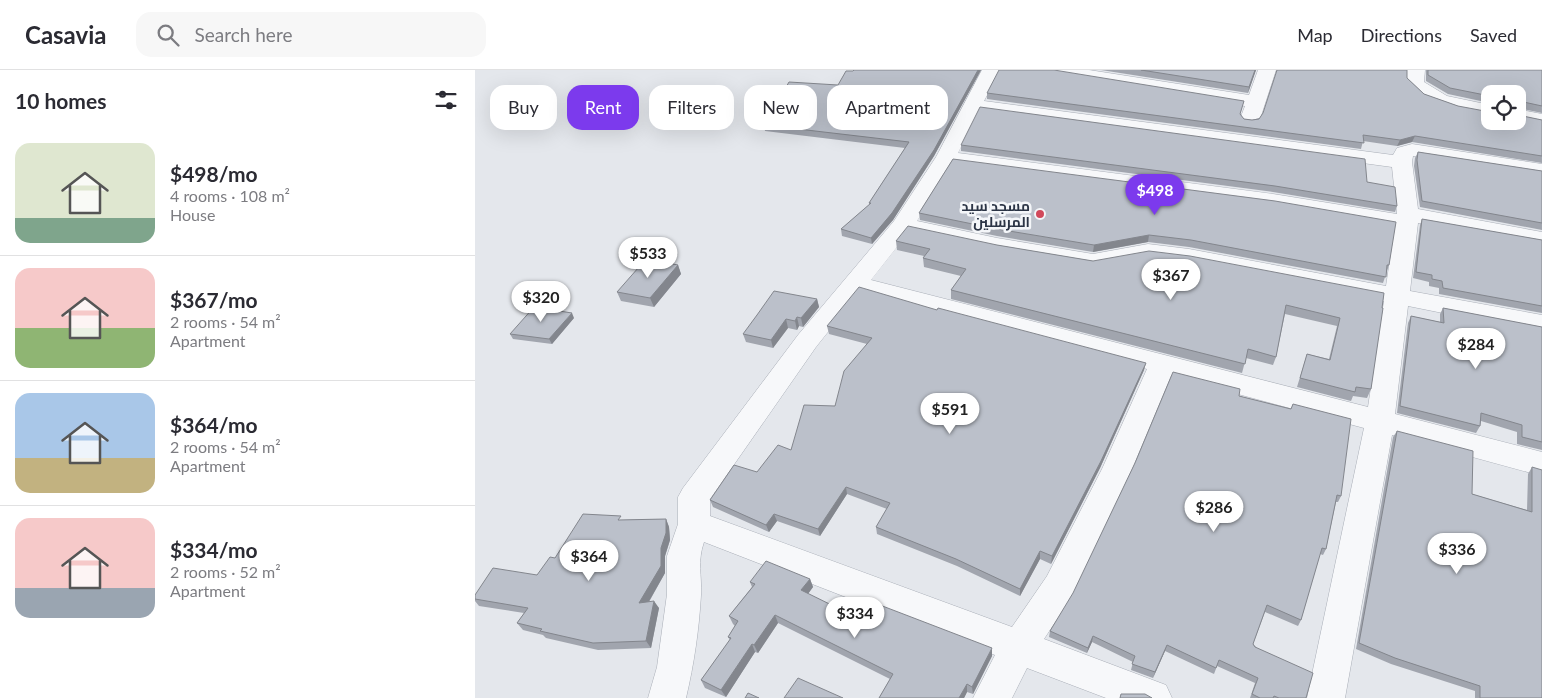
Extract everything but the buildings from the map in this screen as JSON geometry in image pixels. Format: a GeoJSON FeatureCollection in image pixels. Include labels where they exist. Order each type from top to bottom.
{"type":"FeatureCollection","features":[{"type":"Feature","properties":{"kind":"street"},"geometry":{"type":"LineString","coordinates":[[667,698],[675,667],[684,594],[683,556],[694,524],[694,497],[807,341],[903,225],[946,157],[991,70]]}},
{"type":"Feature","properties":{"kind":"street"},"geometry":{"type":"LineString","coordinates":[[1056,70],[1256,102]]}},
{"type":"Feature","properties":{"kind":"street"},"geometry":{"type":"LineString","coordinates":[[1416,70],[1415,84],[1428,96],[1446,103],[1481,109]]}},
{"type":"Feature","properties":{"kind":"street"},"geometry":{"type":"LineString","coordinates":[[1243,140],[1256,102],[1261,71]]}},
{"type":"Feature","properties":{"kind":"street"},"geometry":{"type":"LineString","coordinates":[[973,105],[1402,162]]}},
{"type":"Feature","properties":{"kind":"street"},"geometry":{"type":"LineString","coordinates":[[1526,117],[1542,120]]}},
{"type":"Feature","properties":{"kind":"street"},"geometry":{"type":"LineString","coordinates":[[1326,698],[1380,421],[1407,218],[1402,162],[1403,152],[1412,150],[1542,170]]}},
{"type":"Feature","properties":{"kind":"street"},"geometry":{"type":"LineString","coordinates":[[946,157],[1407,218],[1542,239]]}},
{"type":"Feature","properties":{"kind":"street"},"geometry":{"type":"LineString","coordinates":[[903,225],[997,245],[1093,261],[1148,251],[1189,256],[1249,266],[1397,297],[1542,324]]}},
{"type":"Feature","properties":{"kind":"street"},"geometry":{"type":"LineString","coordinates":[[854,283],[1542,464]]}},
{"type":"Feature","properties":{"kind":"street"},"geometry":{"type":"LineString","coordinates":[[992,698],[1019,647],[1059,587],[1117,469],[1163,365]]}},
{"type":"Feature","properties":{"kind":"street"},"geometry":{"type":"LineString","coordinates":[[694,524],[1153,698]]}},
{"type":"Feature","properties":{"kind":"place","name":"مسجد سيد المرسلين"},"geometry":{"type":"Point","coordinates":[1040,214]}}]}
